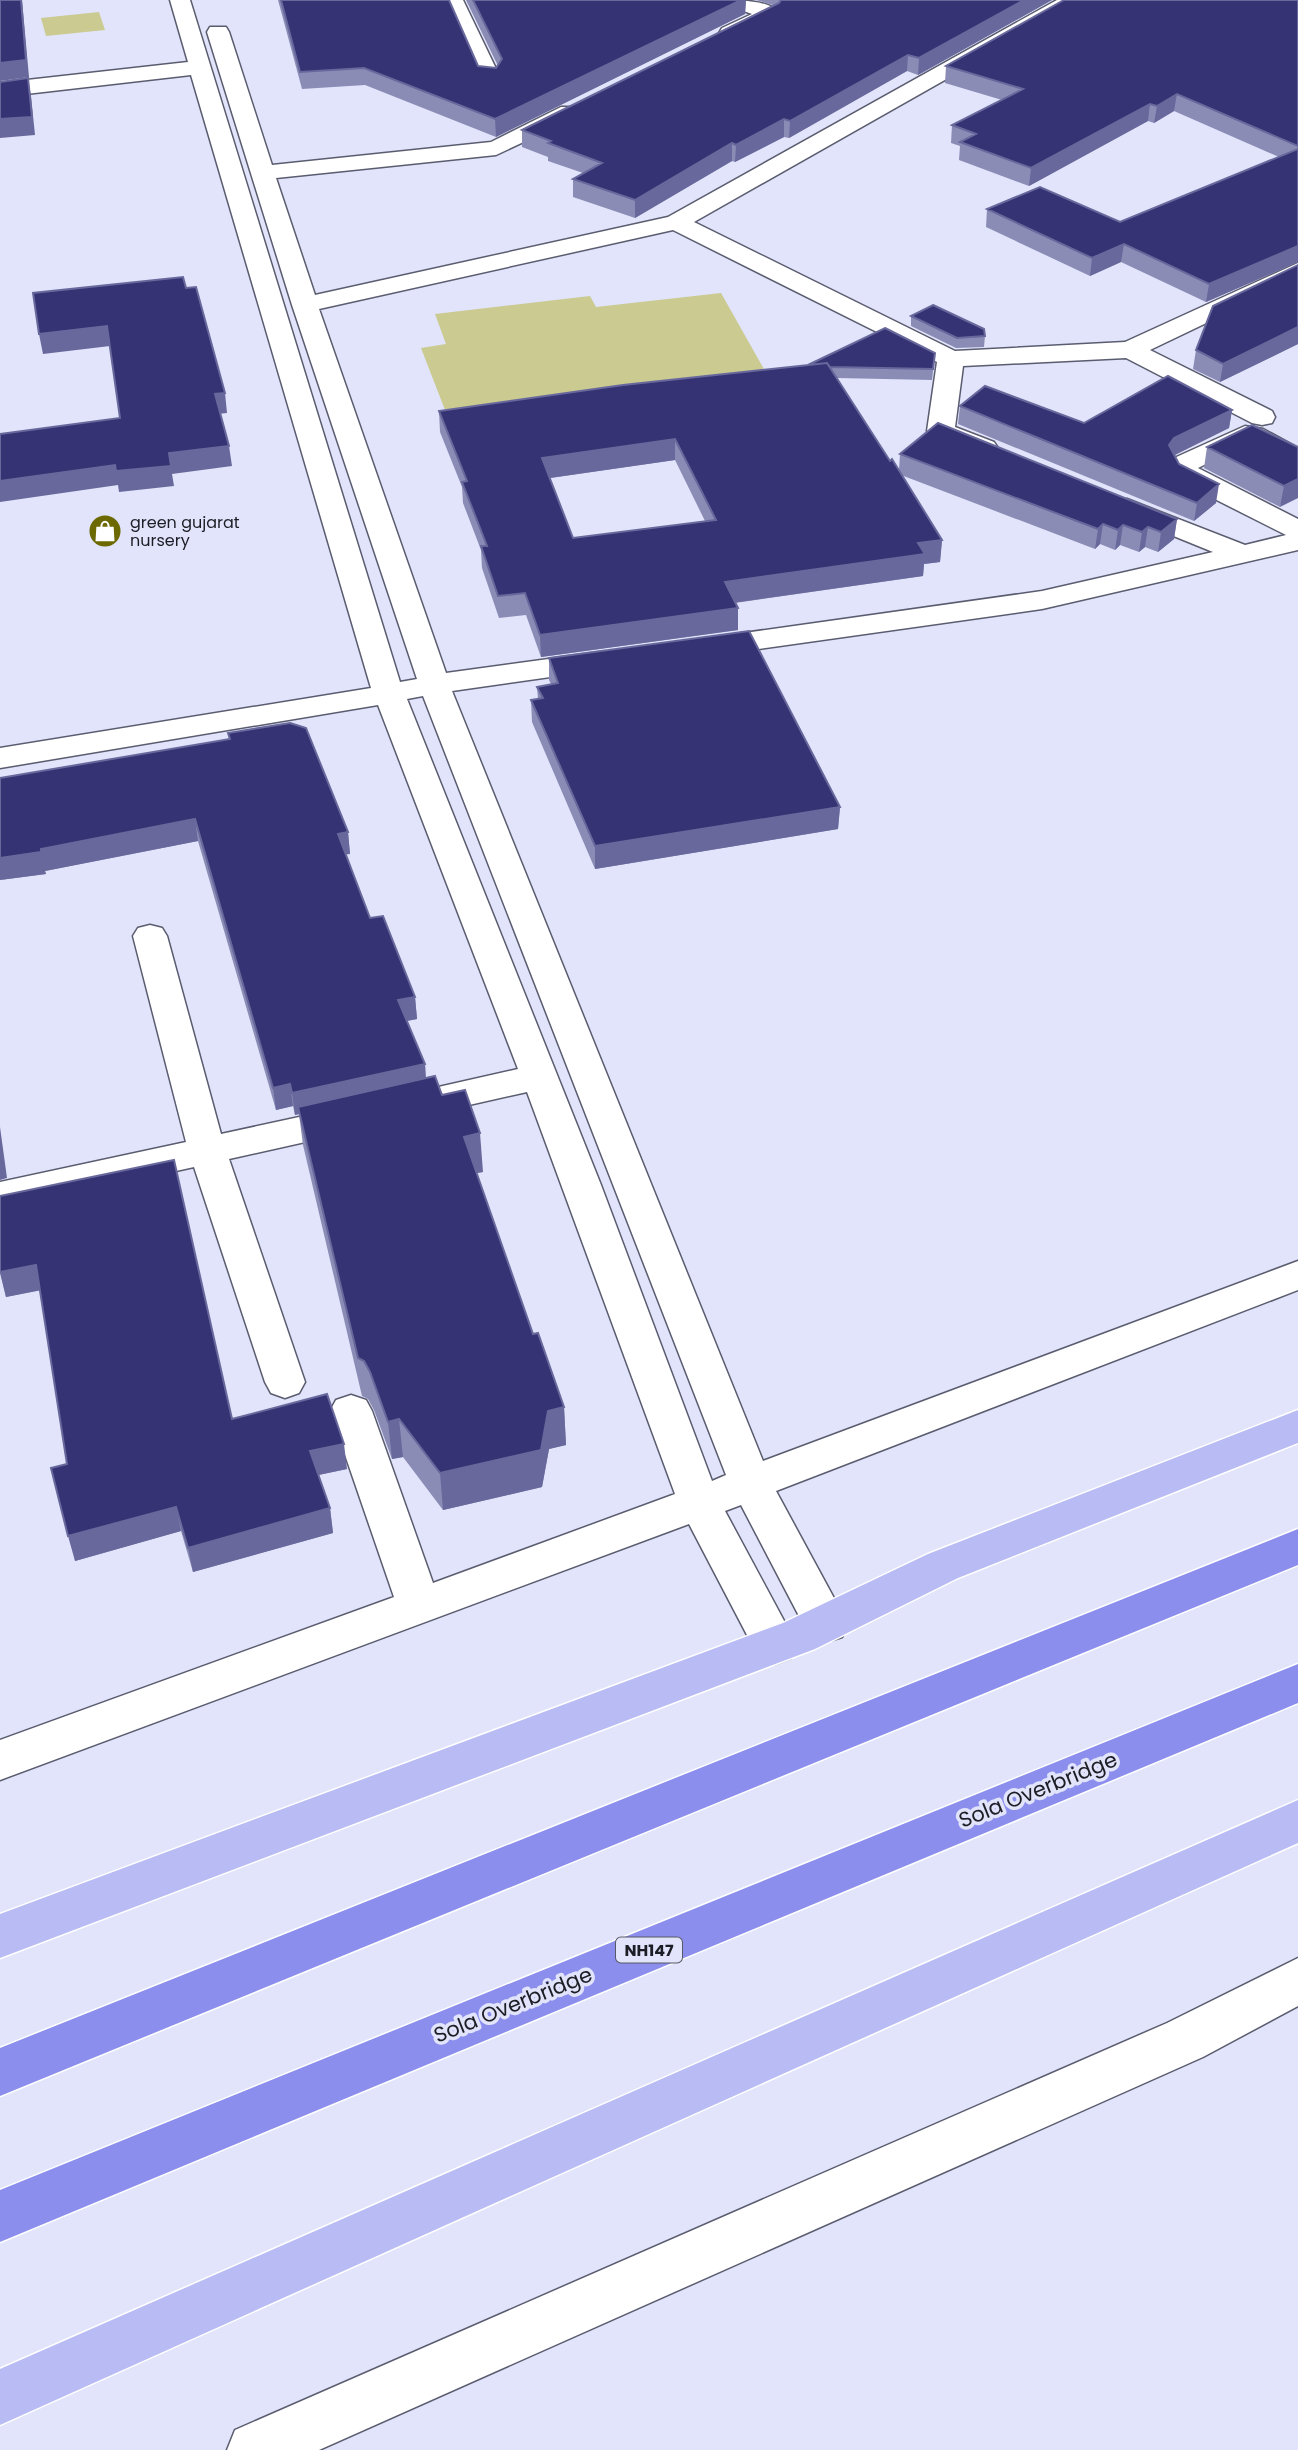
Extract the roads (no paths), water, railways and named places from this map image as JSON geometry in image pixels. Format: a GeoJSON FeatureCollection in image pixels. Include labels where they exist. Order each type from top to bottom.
{"type":"FeatureCollection","features":[{"type":"Feature","properties":{"kind":"highway"},"geometry":{"type":"LineString","coordinates":[[0,2072],[1298,1546]]}},
{"type":"Feature","properties":{"kind":"highway","name":"Sola Overbridge"},"geometry":{"type":"LineString","coordinates":[[0,2216],[1298,1683]]}},
{"type":"Feature","properties":{"kind":"main road"},"geometry":{"type":"LineString","coordinates":[[0,1936],[775,1645],[826,1624],[943,1566],[1298,1426]]}},
{"type":"Feature","properties":{"kind":"main road"},"geometry":{"type":"LineString","coordinates":[[0,2397],[1298,1821]]}},
{"type":"Feature","properties":{"kind":"street"},"geometry":{"type":"LineString","coordinates":[[180,0],[390,694],[540,1077],[699,1503],[775,1645]]}},
{"type":"Feature","properties":{"kind":"street"},"geometry":{"type":"LineString","coordinates":[[208,0],[305,305],[434,684],[751,1484],[826,1624]]}},
{"type":"Feature","properties":{"kind":"street"},"geometry":{"type":"LineString","coordinates":[[453,0],[489,78]]}},
{"type":"Feature","properties":{"kind":"street"},"geometry":{"type":"LineString","coordinates":[[708,44],[770,13],[731,0]]}},
{"type":"Feature","properties":{"kind":"street"},"geometry":{"type":"LineString","coordinates":[[305,305],[676,222],[1072,0]]}},
{"type":"Feature","properties":{"kind":"street"},"geometry":{"type":"LineString","coordinates":[[0,90],[201,68]]}},
{"type":"Feature","properties":{"kind":"street"},"geometry":{"type":"LineString","coordinates":[[262,173],[496,148],[583,105]]}},
{"type":"Feature","properties":{"kind":"street"},"geometry":{"type":"LineString","coordinates":[[676,222],[951,359],[1130,350],[1298,270]]}},
{"type":"Feature","properties":{"kind":"street"},"geometry":{"type":"LineString","coordinates":[[1130,350],[1262,417]]}},
{"type":"Feature","properties":{"kind":"street"},"geometry":{"type":"LineString","coordinates":[[951,359],[941,431],[1004,456]]}},
{"type":"Feature","properties":{"kind":"street"},"geometry":{"type":"LineString","coordinates":[[1298,459],[1253,435],[1245,434],[1182,466],[1188,474],[1298,530]]}},
{"type":"Feature","properties":{"kind":"street"},"geometry":{"type":"LineString","coordinates":[[1105,498],[1243,555]]}},
{"type":"Feature","properties":{"kind":"street"},"geometry":{"type":"LineString","coordinates":[[669,652],[1042,600],[1298,541]]}},
{"type":"Feature","properties":{"kind":"street"},"geometry":{"type":"LineString","coordinates":[[0,758],[390,694],[434,684],[628,658]]}},
{"type":"Feature","properties":{"kind":"street"},"geometry":{"type":"LineString","coordinates":[[150,936],[207,1150],[285,1382]]}},
{"type":"Feature","properties":{"kind":"street"},"geometry":{"type":"LineString","coordinates":[[0,1196],[540,1077]]}},
{"type":"Feature","properties":{"kind":"street"},"geometry":{"type":"LineString","coordinates":[[0,1760],[751,1484],[1298,1275]]}},
{"type":"Feature","properties":{"kind":"street"},"geometry":{"type":"LineString","coordinates":[[351,1411],[419,1606]]}},
{"type":"Feature","properties":{"kind":"street"},"geometry":{"type":"LineString","coordinates":[[255,2450],[1185,2040],[1298,1981]]}},
{"type":"Feature","properties":{"kind":"place","name":"green gujarat nursery"},"geometry":{"type":"Point","coordinates":[105,531]}}]}
